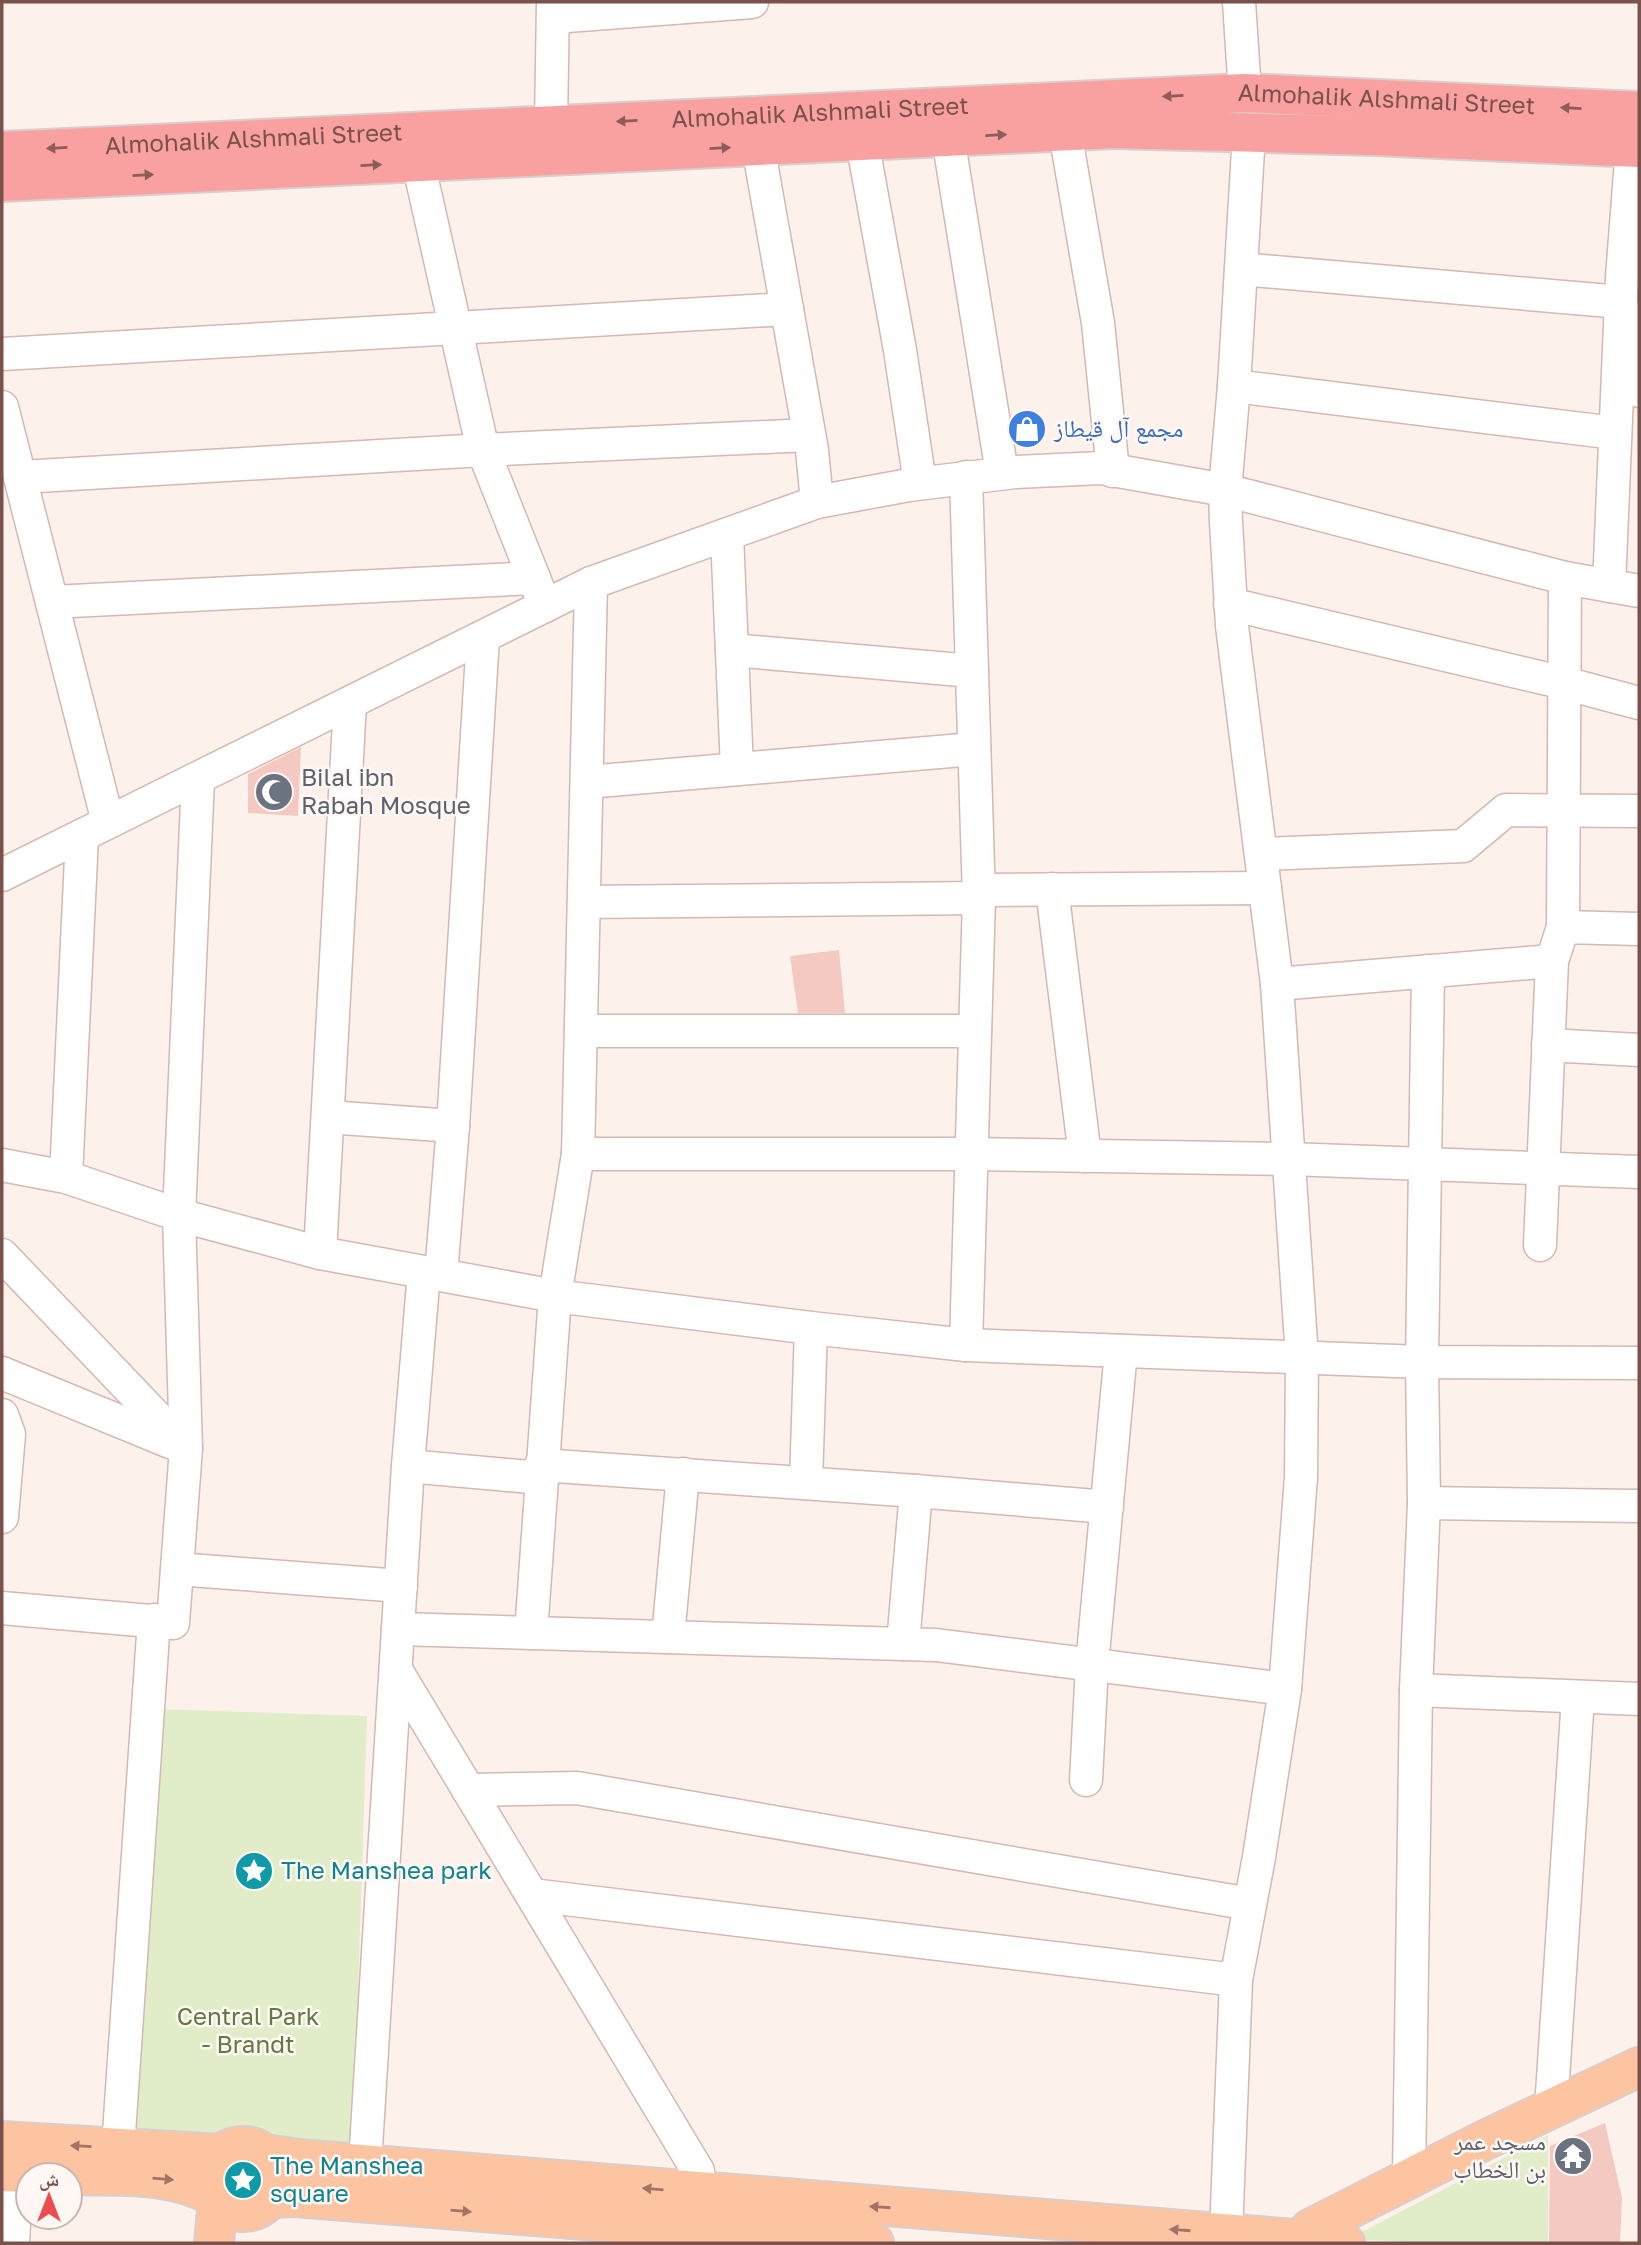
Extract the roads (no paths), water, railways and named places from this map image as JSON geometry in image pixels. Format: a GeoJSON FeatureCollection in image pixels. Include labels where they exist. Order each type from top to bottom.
{"type":"FeatureCollection","features":[{"type":"Feature","properties":{"kind":"highway","name":"Almohalik Alshmali Street"},"geometry":{"type":"LineString","coordinates":[[2,151],[1247,93],[1637,135]]}},
{"type":"Feature","properties":{"kind":"highway"},"geometry":{"type":"LineString","coordinates":[[1247,93],[1275,106],[1276,113],[1275,120],[1247,133],[1217,116],[1218,107],[1247,93]]}},
{"type":"Feature","properties":{"kind":"highway","name":"Almohalik Alshmali Street"},"geometry":{"type":"LineString","coordinates":[[2,182],[1114,129],[1247,133],[1637,135]]}},
{"type":"Feature","properties":{"kind":"main road"},"geometry":{"type":"LineString","coordinates":[[1299,2241],[1310,2229],[1639,2067]]}},
{"type":"Feature","properties":{"kind":"main road"},"geometry":{"type":"LineString","coordinates":[[238,2210],[210,2179],[212,2169],[222,2154],[243,2146],[255,2148],[265,2154],[700,2193],[920,2227],[1226,2233],[1345,2243]]}},
{"type":"Feature","properties":{"kind":"main road"},"geometry":{"type":"LineString","coordinates":[[10,2157],[118,2148],[222,2154]]}},
{"type":"Feature","properties":{"kind":"main road"},"geometry":{"type":"LineString","coordinates":[[215,2243],[238,2210],[275,2189],[275,2170],[265,2154]]}},
{"type":"Feature","properties":{"kind":"main road"},"geometry":{"type":"LineString","coordinates":[[84,2175],[168,2178],[201,2188],[238,2210],[295,2197],[761,2239],[874,2243]]}},
{"type":"Feature","properties":{"kind":"street"},"geometry":{"type":"LineString","coordinates":[[551,125],[554,9],[752,2]]}},
{"type":"Feature","properties":{"kind":"street"},"geometry":{"type":"LineString","coordinates":[[1239,2],[1247,93]]}},
{"type":"Feature","properties":{"kind":"street"},"geometry":{"type":"LineString","coordinates":[[1065,132],[1098,323],[1113,471]]}},
{"type":"Feature","properties":{"kind":"street"},"geometry":{"type":"LineString","coordinates":[[1226,2233],[1236,1980],[1251,1904],[1285,1689],[1301,1477],[1302,1357],[1277,984],[1230,604],[1224,490],[1234,386],[1247,133]]}},
{"type":"Feature","properties":{"kind":"street"},"geometry":{"type":"LineString","coordinates":[[1609,586],[1621,302],[1637,135]]}},
{"type":"Feature","properties":{"kind":"street"},"geometry":{"type":"LineString","coordinates":[[948,137],[1002,473]]}},
{"type":"Feature","properties":{"kind":"street"},"geometry":{"type":"LineString","coordinates":[[862,141],[900,350],[920,483]]}},
{"type":"Feature","properties":{"kind":"street"},"geometry":{"type":"LineString","coordinates":[[758,146],[809,435],[817,502]]}},
{"type":"Feature","properties":{"kind":"street"},"geometry":{"type":"LineString","coordinates":[[418,162],[483,450],[539,592]]}},
{"type":"Feature","properties":{"kind":"street"},"geometry":{"type":"LineString","coordinates":[[1241,269],[1621,302]]}},
{"type":"Feature","properties":{"kind":"street"},"geometry":{"type":"LineString","coordinates":[[1621,302],[1639,391]]}},
{"type":"Feature","properties":{"kind":"street"},"geometry":{"type":"LineString","coordinates":[[2,354],[787,309]]}},
{"type":"Feature","properties":{"kind":"street"},"geometry":{"type":"LineString","coordinates":[[1234,386],[1615,433]]}},
{"type":"Feature","properties":{"kind":"street"},"geometry":{"type":"LineString","coordinates":[[3,417],[20,477],[16,518],[52,602],[95,829],[66,1177]]}},
{"type":"Feature","properties":{"kind":"street"},"geometry":{"type":"LineString","coordinates":[[20,477],[483,450],[809,435]]}},
{"type":"Feature","properties":{"kind":"street"},"geometry":{"type":"LineString","coordinates":[[52,602],[539,592],[591,583],[817,502],[920,483],[1002,473],[1101,468],[1224,490],[1564,578],[1639,591]]}},
{"type":"Feature","properties":{"kind":"street"},"geometry":{"type":"LineString","coordinates":[[966,478],[979,894],[966,1345]]}},
{"type":"Feature","properties":{"kind":"street"},"geometry":{"type":"LineString","coordinates":[[727,535],[737,769]]}},
{"type":"Feature","properties":{"kind":"street"},"geometry":{"type":"LineString","coordinates":[[1540,1245],[1552,961],[1563,927],[1564,578]]}},
{"type":"Feature","properties":{"kind":"street"},"geometry":{"type":"LineString","coordinates":[[531,1633],[555,1296],[578,1154],[591,583]]}},
{"type":"Feature","properties":{"kind":"street"},"geometry":{"type":"LineString","coordinates":[[2,875],[483,637],[539,592]]}},
{"type":"Feature","properties":{"kind":"street"},"geometry":{"type":"LineString","coordinates":[[1230,604],[1564,682],[1639,703]]}},
{"type":"Feature","properties":{"kind":"street"},"geometry":{"type":"LineString","coordinates":[[365,2164],[408,1466],[453,1126],[483,637]]}},
{"type":"Feature","properties":{"kind":"street"},"geometry":{"type":"LineString","coordinates":[[732,650],[972,671]]}},
{"type":"Feature","properties":{"kind":"street"},"geometry":{"type":"LineString","coordinates":[[320,1253],[350,704]]}},
{"type":"Feature","properties":{"kind":"street"},"geometry":{"type":"LineString","coordinates":[[587,782],[974,750]]}},
{"type":"Feature","properties":{"kind":"street"},"geometry":{"type":"LineString","coordinates":[[2,1608],[173,1623],[186,1448],[179,1214],[198,779]]}},
{"type":"Feature","properties":{"kind":"street"},"geometry":{"type":"LineString","coordinates":[[1261,854],[1463,846],[1506,810],[1639,811]]}},
{"type":"Feature","properties":{"kind":"street"},"geometry":{"type":"LineString","coordinates":[[584,902],[979,894],[1052,889],[1265,888]]}},
{"type":"Feature","properties":{"kind":"street"},"geometry":{"type":"LineString","coordinates":[[1052,889],[1085,1156]]}},
{"type":"Feature","properties":{"kind":"street"},"geometry":{"type":"LineString","coordinates":[[1563,927],[1639,929]]}},
{"type":"Feature","properties":{"kind":"street"},"geometry":{"type":"LineString","coordinates":[[1277,984],[1552,961]]}},
{"type":"Feature","properties":{"kind":"street"},"geometry":{"type":"LineString","coordinates":[[1409,2179],[1416,1690],[1424,1503],[1422,1362],[1428,971]]}},
{"type":"Feature","properties":{"kind":"street"},"geometry":{"type":"LineString","coordinates":[[581,1031],[975,1031]]}},
{"type":"Feature","properties":{"kind":"street"},"geometry":{"type":"LineString","coordinates":[[1548,1045],[1639,1050]]}},
{"type":"Feature","properties":{"kind":"street"},"geometry":{"type":"LineString","coordinates":[[328,1117],[453,1126]]}},
{"type":"Feature","properties":{"kind":"street"},"geometry":{"type":"LineString","coordinates":[[578,1154],[972,1154],[1289,1159],[1639,1172]]}},
{"type":"Feature","properties":{"kind":"street"},"geometry":{"type":"LineString","coordinates":[[2,1165],[66,1177],[179,1214],[320,1253],[555,1296],[811,1328],[966,1345],[1422,1362],[1639,1363]]}},
{"type":"Feature","properties":{"kind":"street"},"geometry":{"type":"LineString","coordinates":[[2,1255],[186,1448]]}},
{"type":"Feature","properties":{"kind":"street"},"geometry":{"type":"LineString","coordinates":[[806,1483],[811,1328]]}},
{"type":"Feature","properties":{"kind":"street"},"geometry":{"type":"LineString","coordinates":[[1086,1780],[1092,1665],[1121,1350]]}},
{"type":"Feature","properties":{"kind":"street"},"geometry":{"type":"LineString","coordinates":[[2,1373],[186,1448]]}},
{"type":"Feature","properties":{"kind":"street"},"geometry":{"type":"LineString","coordinates":[[2,1415],[9,1434],[2,1517]]}},
{"type":"Feature","properties":{"kind":"street"},"geometry":{"type":"LineString","coordinates":[[408,1466],[683,1474],[1107,1507]]}},
{"type":"Feature","properties":{"kind":"street"},"geometry":{"type":"LineString","coordinates":[[668,1637],[683,1474]]}},
{"type":"Feature","properties":{"kind":"street"},"geometry":{"type":"LineString","coordinates":[[903,1644],[916,1491]]}},
{"type":"Feature","properties":{"kind":"street"},"geometry":{"type":"LineString","coordinates":[[1424,1503],[1639,1506]]}},
{"type":"Feature","properties":{"kind":"street"},"geometry":{"type":"LineString","coordinates":[[177,1569],[401,1586]]}},
{"type":"Feature","properties":{"kind":"street"},"geometry":{"type":"LineString","coordinates":[[118,2148],[154,1620]]}},
{"type":"Feature","properties":{"kind":"street"},"geometry":{"type":"LineString","coordinates":[[398,1629],[936,1645],[1285,1689]]}},
{"type":"Feature","properties":{"kind":"street"},"geometry":{"type":"LineString","coordinates":[[396,1670],[698,2171],[700,2193]]}},
{"type":"Feature","properties":{"kind":"street"},"geometry":{"type":"LineString","coordinates":[[1416,1690],[1639,1699]]}},
{"type":"Feature","properties":{"kind":"street"},"geometry":{"type":"LineString","coordinates":[[1551,2109],[1578,1697]]}},
{"type":"Feature","properties":{"kind":"street"},"geometry":{"type":"LineString","coordinates":[[468,1790],[577,1788],[1251,1904]]}},
{"type":"Feature","properties":{"kind":"street"},"geometry":{"type":"LineString","coordinates":[[531,1895],[1236,1980]]}},
{"type":"Feature","properties":{"kind":"street"},"geometry":{"type":"LineString","coordinates":[[10,2157],[13,2243]]}},
{"type":"Feature","properties":{"kind":"place","name":"مجمع آل قيطاز"},"geometry":{"type":"Point","coordinates":[1027,429]}},
{"type":"Feature","properties":{"kind":"place","name":"Bilal ibn Rabah Mosque"},"geometry":{"type":"Point","coordinates":[274,792]}},
{"type":"Feature","properties":{"kind":"place","name":"The Manshea park"},"geometry":{"type":"Point","coordinates":[254,1871]}},
{"type":"Feature","properties":{"kind":"place","name":"مسجد عمر بن الخطاب"},"geometry":{"type":"Point","coordinates":[1573,2156]}},
{"type":"Feature","properties":{"kind":"place","name":"The Manshea square"},"geometry":{"type":"Point","coordinates":[243,2180]}},
{"type":"Feature","properties":{"kind":"park label","name":"Central Park - Brandt"},"geometry":{"type":"Point","coordinates":[248,2031]}}]}
